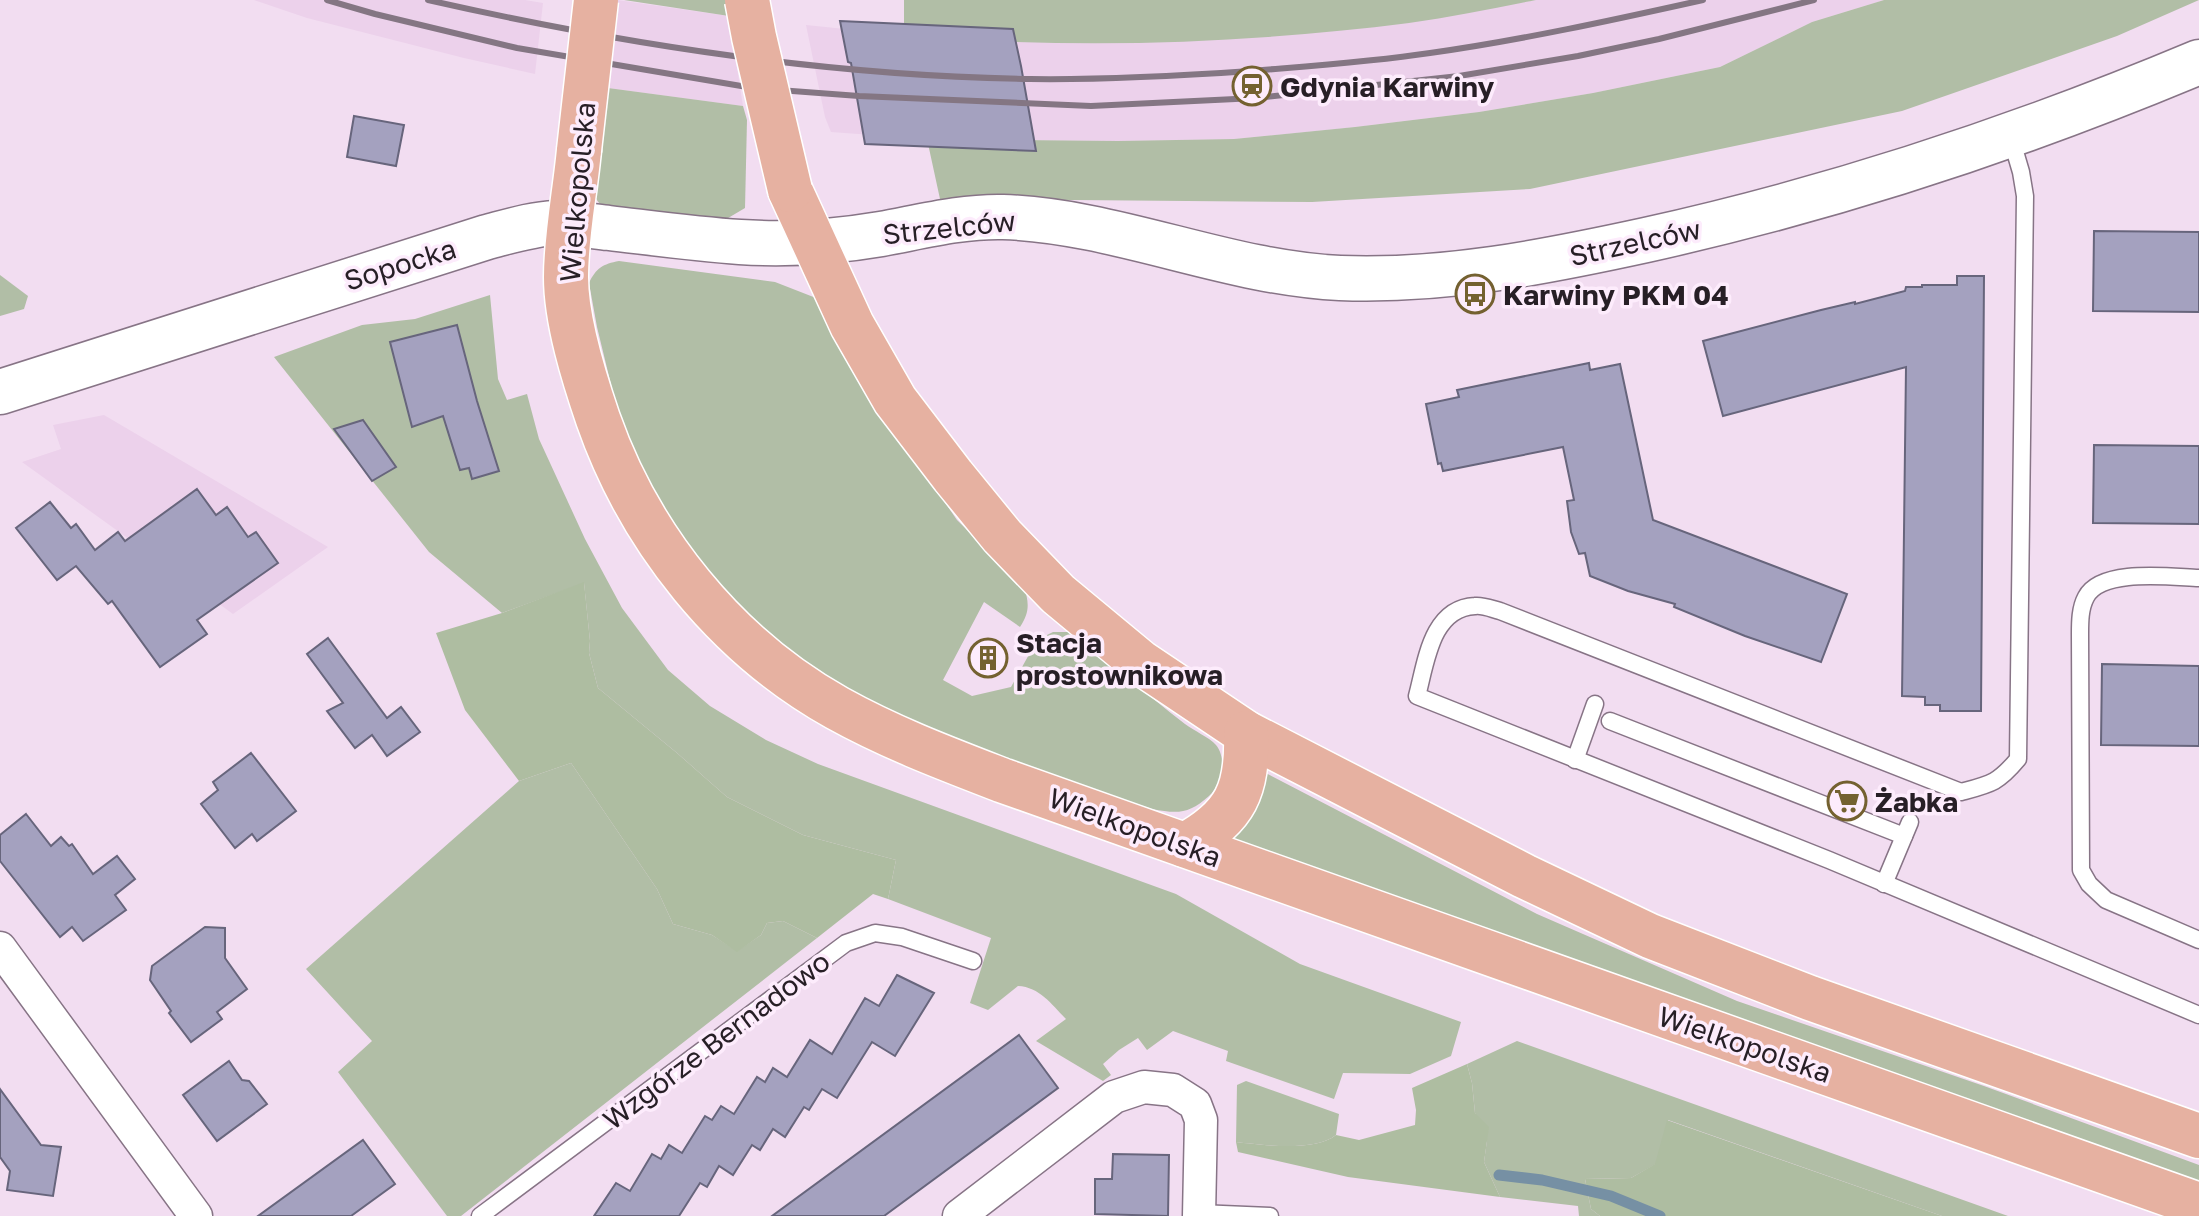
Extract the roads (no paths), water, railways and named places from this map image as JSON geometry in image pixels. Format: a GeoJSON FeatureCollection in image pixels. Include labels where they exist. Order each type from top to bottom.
{"type":"FeatureCollection","features":[{"type":"Feature","properties":{"kind":"main road","name":"Wielkopolska"},"geometry":{"type":"LineString","coordinates":[[596,0],[566,279],[584,379],[619,470],[656,536],[683,575],[713,609],[777,669],[837,708],[916,748],[2199,1205]]}},
{"type":"Feature","properties":{"kind":"main road"},"geometry":{"type":"LineString","coordinates":[[747,0],[790,190],[852,325],[895,400],[1002,536],[1058,594],[1140,662],[1246,733],[1524,876],[1650,936],[1810,998],[2199,1136]]}},
{"type":"Feature","properties":{"kind":"main road"},"geometry":{"type":"LineString","coordinates":[[1185,845],[1210,831],[1229,811],[1242,786],[1247,758],[1246,733]]}},
{"type":"Feature","properties":{"kind":"street","name":"Strzelców"},"geometry":{"type":"LineString","coordinates":[[813,243],[998,217],[1094,230],[1302,276],[1345,278],[1470,273],[1527,265],[1718,224],[1857,187],[2010,136],[2199,62]]}},
{"type":"Feature","properties":{"kind":"street","name":"Sopocka"},"geometry":{"type":"LineString","coordinates":[[0,392],[520,227],[554,223],[742,242],[813,243]]}},
{"type":"Feature","properties":{"kind":"street"},"geometry":{"type":"LineString","coordinates":[[0,948],[196,1216]]}},
{"type":"Feature","properties":{"kind":"street"},"geometry":{"type":"LineString","coordinates":[[959,1216],[1114,1097],[1144,1087],[1173,1090],[1195,1104],[1202,1129],[1199,1215]]}},
{"type":"Feature","properties":{"kind":"lane"},"geometry":{"type":"LineString","coordinates":[[2010,136],[2025,196],[2018,759],[2004,776],[1989,785],[1961,792],[1500,611],[1476,605],[1455,610],[1441,623],[1417,696],[2199,1015]]}},
{"type":"Feature","properties":{"kind":"lane"},"geometry":{"type":"LineString","coordinates":[[2199,578],[2120,577],[2093,587],[2085,598],[2081,612],[2080,682],[2081,870],[2089,884],[2106,900],[2199,940]]}},
{"type":"Feature","properties":{"kind":"lane"},"geometry":{"type":"LineString","coordinates":[[1575,760],[1594,709],[1907,829],[1884,884]]}},
{"type":"Feature","properties":{"kind":"lane","name":"Wzgórze Bernadowo"},"geometry":{"type":"LineString","coordinates":[[480,1216],[846,943],[875,933],[902,937],[973,961]]}},
{"type":"Feature","properties":{"kind":"lane"},"geometry":{"type":"LineString","coordinates":[[1199,1215],[1270,1216]]}},
{"type":"Feature","properties":{"kind":"waterway"},"geometry":{"type":"LineString","coordinates":[[1499,1175],[1542,1180],[1611,1196],[1660,1216]]}},
{"type":"Feature","properties":{"kind":"railway"},"geometry":{"type":"LineString","coordinates":[[327,0],[517,48],[753,88],[1091,106],[1256,98],[1459,76],[1659,39],[1814,0]]}},
{"type":"Feature","properties":{"kind":"railway"},"geometry":{"type":"LineString","coordinates":[[428,0],[577,31],[803,65],[954,77],[1058,79],[1223,73],[1385,59],[1533,36],[1703,0]]}},
{"type":"Feature","properties":{"kind":"place","name":"Gdynia Karwiny"},"geometry":{"type":"Point","coordinates":[1252,86]}},
{"type":"Feature","properties":{"kind":"place","name":"Karwiny PKM 04"},"geometry":{"type":"Point","coordinates":[1475,294]}},
{"type":"Feature","properties":{"kind":"place","name":"Stacja prostownikowa"},"geometry":{"type":"Point","coordinates":[988,658]}},
{"type":"Feature","properties":{"kind":"place","name":"Żabka"},"geometry":{"type":"Point","coordinates":[1847,801]}}]}
